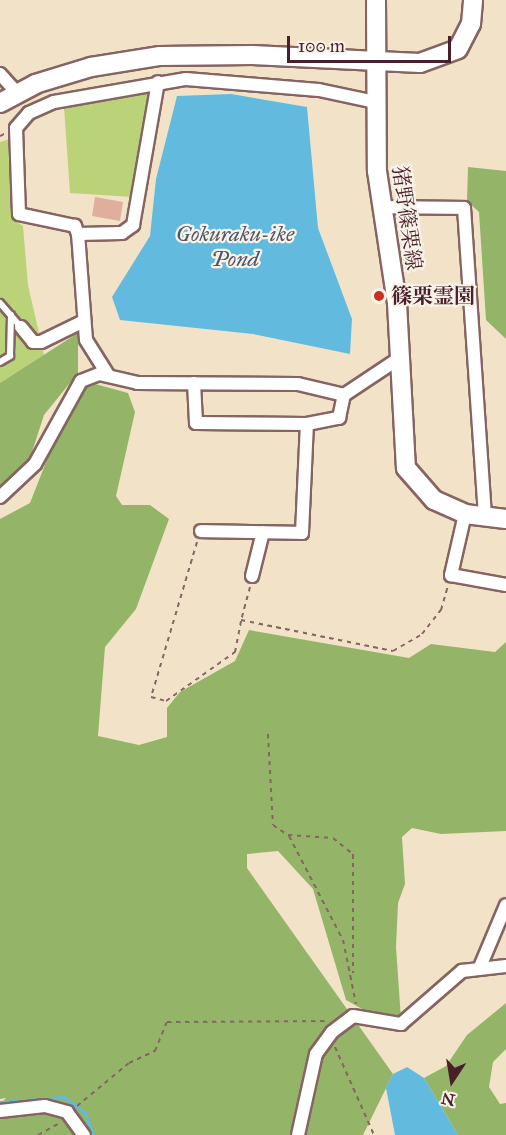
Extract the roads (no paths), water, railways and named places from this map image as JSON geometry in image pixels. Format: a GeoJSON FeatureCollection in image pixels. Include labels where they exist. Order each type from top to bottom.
{"type":"FeatureCollection","features":[{"type":"Feature","properties":{"kind":"main road","name":"猪野篠栗線"},"geometry":{"type":"LineString","coordinates":[[376,0],[375,102],[380,207],[397,303],[398,359],[406,468],[434,500],[465,514],[506,519]]}},
{"type":"Feature","properties":{"kind":"main road"},"geometry":{"type":"LineString","coordinates":[[0,103],[90,67],[160,56],[420,63],[446,57],[467,36],[473,0]]}},
{"type":"Feature","properties":{"kind":"street"},"geometry":{"type":"LineString","coordinates":[[0,74],[18,94]]}},
{"type":"Feature","properties":{"kind":"street"},"geometry":{"type":"LineString","coordinates":[[108,375],[86,340],[78,234],[75,226],[20,214],[16,128],[29,113],[54,102],[158,82],[235,81],[375,102]]}},
{"type":"Feature","properties":{"kind":"street"},"geometry":{"type":"LineString","coordinates":[[78,234],[122,233],[133,225],[158,82]]}},
{"type":"Feature","properties":{"kind":"street"},"geometry":{"type":"LineString","coordinates":[[380,207],[464,208],[485,516]]}},
{"type":"Feature","properties":{"kind":"street"},"geometry":{"type":"LineString","coordinates":[[21,327],[33,342],[41,342],[84,321]]}},
{"type":"Feature","properties":{"kind":"street"},"geometry":{"type":"LineString","coordinates":[[194,383],[196,423],[307,424],[339,418],[344,395],[398,359]]}},
{"type":"Feature","properties":{"kind":"street"},"geometry":{"type":"LineString","coordinates":[[0,497],[35,464],[81,381],[108,375],[137,382],[298,384],[344,395]]}},
{"type":"Feature","properties":{"kind":"street"},"geometry":{"type":"LineString","coordinates":[[201,531],[302,533],[307,424]]}},
{"type":"Feature","properties":{"kind":"street"},"geometry":{"type":"LineString","coordinates":[[465,514],[451,575],[506,585]]}},
{"type":"Feature","properties":{"kind":"street"},"geometry":{"type":"LineString","coordinates":[[252,576],[263,532]]}},
{"type":"Feature","properties":{"kind":"street"},"geometry":{"type":"LineString","coordinates":[[480,967],[506,905]]}},
{"type":"Feature","properties":{"kind":"street"},"geometry":{"type":"LineString","coordinates":[[298,1135],[316,1054],[332,1032],[357,1016],[401,1024],[462,971],[480,967],[506,966]]}},
{"type":"Feature","properties":{"kind":"street"},"geometry":{"type":"LineString","coordinates":[[0,1111],[45,1106],[67,1112],[84,1135]]}},
{"type":"Feature","properties":{"kind":"lane"},"geometry":{"type":"LineString","coordinates":[[0,303],[21,327]]}},
{"type":"Feature","properties":{"kind":"lane"},"geometry":{"type":"LineString","coordinates":[[0,362],[10,356],[11,315]]}},
{"type":"Feature","properties":{"kind":"water","name":"Gokuraku-ike Pond"},"geometry":{"type":"Polygon","coordinates":[[[231,94],[307,107],[318,228],[352,319],[350,354],[253,334],[120,320],[112,297],[150,236],[156,179],[177,96],[231,94]]]}},
{"type":"Feature","properties":{"kind":"water"},"geometry":{"type":"Polygon","coordinates":[[[407,1067],[424,1078],[458,1135],[395,1135],[386,1088],[393,1074],[407,1067]]]}},
{"type":"Feature","properties":{"kind":"waterway"},"geometry":{"type":"LineString","coordinates":[[0,1102],[64,1097],[85,1113],[93,1135]]}},
{"type":"Feature","properties":{"kind":"place","name":"篠栗霊園"},"geometry":{"type":"Point","coordinates":[379,296]}}]}
